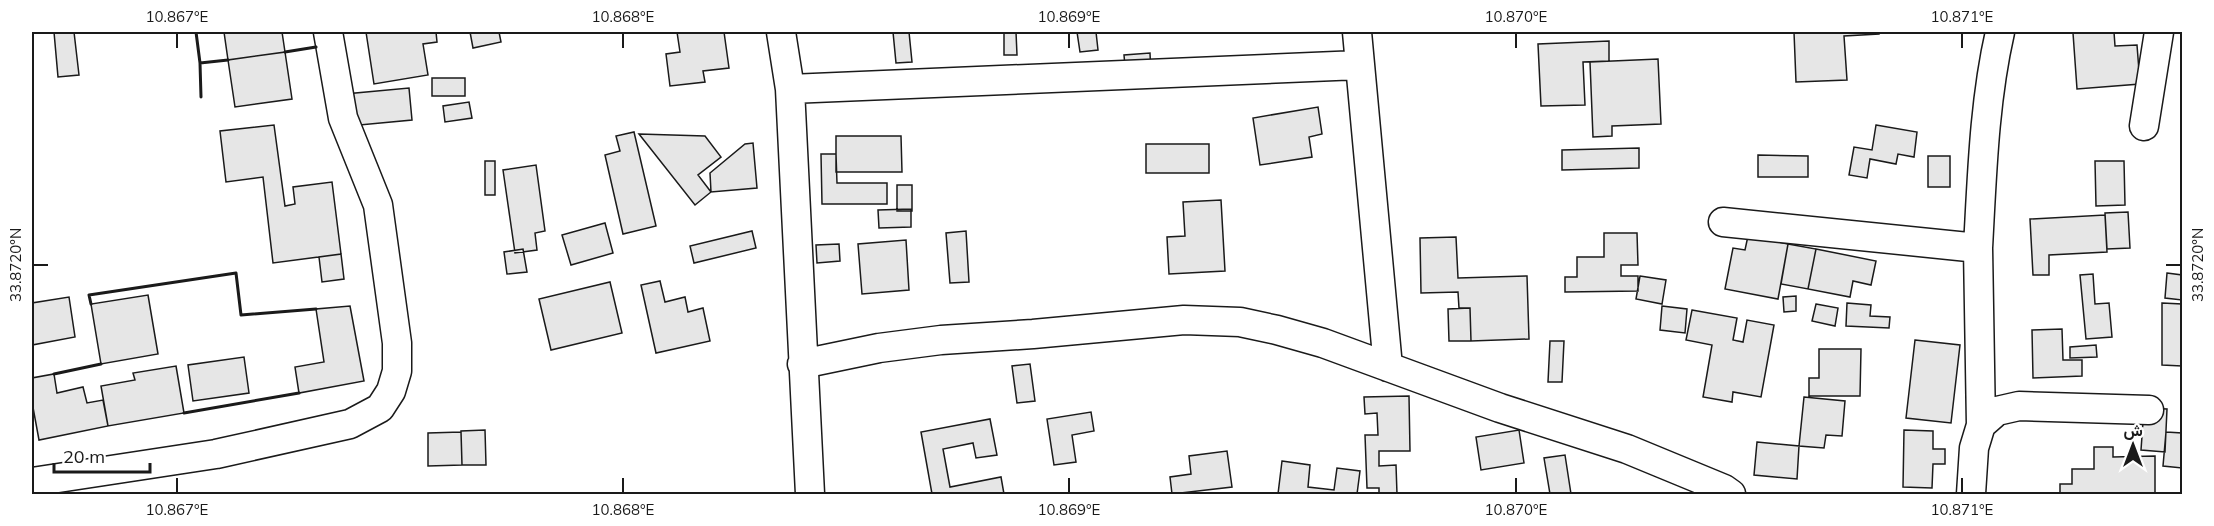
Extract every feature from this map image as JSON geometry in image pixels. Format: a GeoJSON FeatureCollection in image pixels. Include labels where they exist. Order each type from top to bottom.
{"type":"FeatureCollection","features":[{"type":"Feature","properties":{"kind":"street"},"geometry":{"type":"LineString","coordinates":[[32,482],[216,454],[350,424],[380,408],[391,392],[397,371],[397,343],[378,205],[343,118],[328,32]]}},
{"type":"Feature","properties":{"kind":"street"},"geometry":{"type":"LineString","coordinates":[[781,32],[790,89],[810,495]]}},
{"type":"Feature","properties":{"kind":"street"},"geometry":{"type":"LineString","coordinates":[[1358,32],[1359,65],[1388,367]]}},
{"type":"Feature","properties":{"kind":"street"},"geometry":{"type":"LineString","coordinates":[[1971,495],[1974,448],[1981,425],[1978,248],[1984,140],[2000,32]]}},
{"type":"Feature","properties":{"kind":"street"},"geometry":{"type":"LineString","coordinates":[[2145,126],[2159,32]]}},
{"type":"Feature","properties":{"kind":"street"},"geometry":{"type":"LineString","coordinates":[[790,89],[1359,65]]}},
{"type":"Feature","properties":{"kind":"street"},"geometry":{"type":"LineString","coordinates":[[1723,222],[1978,248]]}},
{"type":"Feature","properties":{"kind":"street"},"geometry":{"type":"LineString","coordinates":[[802,364],[879,348],[941,340],[1184,320],[1240,322],[1323,343],[1500,408],[1627,449],[1726,493]]}},
{"type":"Feature","properties":{"kind":"street"},"geometry":{"type":"LineString","coordinates":[[1981,425],[1997,411],[2019,406],[2149,410]]}},
{"type":"Feature","properties":{"kind":"building"},"geometry":{"type":"Polygon","coordinates":[[[54,32],[74,32],[79,75],[58,77],[54,32]]]}},
{"type":"Feature","properties":{"kind":"building"},"geometry":{"type":"Polygon","coordinates":[[[224,32],[282,32],[285,52],[228,60],[224,32]]]}},
{"type":"Feature","properties":{"kind":"building"},"geometry":{"type":"Polygon","coordinates":[[[366,32],[436,32],[437,42],[423,44],[428,75],[374,84],[366,32]]]}},
{"type":"Feature","properties":{"kind":"building"},"geometry":{"type":"Polygon","coordinates":[[[470,32],[499,32],[501,42],[473,48],[470,32]]]}},
{"type":"Feature","properties":{"kind":"building"},"geometry":{"type":"Polygon","coordinates":[[[677,32],[724,32],[729,68],[703,71],[705,82],[670,86],[666,54],[680,52],[677,32]]]}},
{"type":"Feature","properties":{"kind":"building"},"geometry":{"type":"Polygon","coordinates":[[[893,32],[909,32],[912,62],[896,63],[893,32]]]}},
{"type":"Feature","properties":{"kind":"building"},"geometry":{"type":"Polygon","coordinates":[[[1004,32],[1016,32],[1017,55],[1004,55],[1004,32]]]}},
{"type":"Feature","properties":{"kind":"building"},"geometry":{"type":"Polygon","coordinates":[[[1077,32],[1096,32],[1098,50],[1080,52],[1077,32]]]}},
{"type":"Feature","properties":{"kind":"building"},"geometry":{"type":"Polygon","coordinates":[[[1794,32],[1879,32],[1879,34],[1844,36],[1847,80],[1796,82],[1794,32]]]}},
{"type":"Feature","properties":{"kind":"building"},"geometry":{"type":"Polygon","coordinates":[[[2114,32],[2115,46],[2137,45],[2140,84],[2077,89],[2073,33],[2114,32]]]}},
{"type":"Feature","properties":{"kind":"building"},"geometry":{"type":"Polygon","coordinates":[[[1609,41],[1609,61],[1583,62],[1585,105],[1541,106],[1538,44],[1609,41]]]}},
{"type":"Feature","properties":{"kind":"building"},"geometry":{"type":"Polygon","coordinates":[[[285,52],[292,99],[235,107],[228,60],[285,52]]]}},
{"type":"Feature","properties":{"kind":"building"},"geometry":{"type":"Polygon","coordinates":[[[1150,53],[1151,76],[1126,78],[1124,55],[1150,53]]]}},
{"type":"Feature","properties":{"kind":"building"},"geometry":{"type":"Polygon","coordinates":[[[1658,59],[1661,124],[1612,126],[1612,136],[1593,137],[1590,62],[1658,59]]]}},
{"type":"Feature","properties":{"kind":"building"},"geometry":{"type":"Polygon","coordinates":[[[432,78],[465,78],[465,96],[432,96],[432,78]]]}},
{"type":"Feature","properties":{"kind":"building"},"geometry":{"type":"Polygon","coordinates":[[[409,88],[412,120],[349,126],[345,94],[409,88]]]}},
{"type":"Feature","properties":{"kind":"building"},"geometry":{"type":"Polygon","coordinates":[[[469,102],[472,118],[445,122],[443,106],[469,102]]]}},
{"type":"Feature","properties":{"kind":"building"},"geometry":{"type":"Polygon","coordinates":[[[1318,107],[1322,134],[1309,137],[1312,157],[1260,165],[1253,118],[1318,107]]]}},
{"type":"Feature","properties":{"kind":"building"},"geometry":{"type":"Polygon","coordinates":[[[274,125],[285,206],[295,204],[293,187],[332,182],[341,254],[273,263],[263,177],[226,182],[220,131],[274,125]]]}},
{"type":"Feature","properties":{"kind":"building"},"geometry":{"type":"Polygon","coordinates":[[[1876,125],[1917,132],[1914,157],[1898,154],[1896,164],[1870,159],[1867,178],[1849,175],[1854,147],[1872,150],[1876,125]]]}},
{"type":"Feature","properties":{"kind":"building"},"geometry":{"type":"Polygon","coordinates":[[[634,132],[656,226],[623,234],[605,155],[620,151],[616,136],[634,132]]]}},
{"type":"Feature","properties":{"kind":"building"},"geometry":{"type":"Polygon","coordinates":[[[639,134],[705,136],[721,157],[698,175],[711,192],[695,205],[639,134]]]}},
{"type":"Feature","properties":{"kind":"building"},"geometry":{"type":"Polygon","coordinates":[[[836,136],[901,136],[902,172],[836,172],[836,136]]]}},
{"type":"Feature","properties":{"kind":"building"},"geometry":{"type":"Polygon","coordinates":[[[753,143],[757,188],[711,192],[710,173],[745,144],[753,143]]]}},
{"type":"Feature","properties":{"kind":"building"},"geometry":{"type":"Polygon","coordinates":[[[1146,144],[1209,144],[1209,173],[1146,173],[1146,144]]]}},
{"type":"Feature","properties":{"kind":"building"},"geometry":{"type":"Polygon","coordinates":[[[1639,148],[1639,168],[1562,170],[1562,150],[1639,148]]]}},
{"type":"Feature","properties":{"kind":"building"},"geometry":{"type":"Polygon","coordinates":[[[821,154],[836,154],[837,183],[887,183],[887,204],[822,204],[821,154]]]}},
{"type":"Feature","properties":{"kind":"building"},"geometry":{"type":"Polygon","coordinates":[[[1758,155],[1808,156],[1808,177],[1758,177],[1758,155]]]}},
{"type":"Feature","properties":{"kind":"building"},"geometry":{"type":"Polygon","coordinates":[[[1928,156],[1950,156],[1950,187],[1928,187],[1928,156]]]}},
{"type":"Feature","properties":{"kind":"building"},"geometry":{"type":"Polygon","coordinates":[[[485,161],[495,161],[495,195],[485,195],[485,161]]]}},
{"type":"Feature","properties":{"kind":"building"},"geometry":{"type":"Polygon","coordinates":[[[2095,161],[2124,161],[2125,205],[2096,206],[2095,161]]]}},
{"type":"Feature","properties":{"kind":"building"},"geometry":{"type":"Polygon","coordinates":[[[536,165],[545,231],[535,233],[537,250],[515,253],[503,170],[536,165]]]}},
{"type":"Feature","properties":{"kind":"building"},"geometry":{"type":"Polygon","coordinates":[[[897,185],[912,185],[912,211],[897,211],[897,185]]]}},
{"type":"Feature","properties":{"kind":"building"},"geometry":{"type":"Polygon","coordinates":[[[1221,200],[1225,271],[1169,274],[1167,237],[1185,236],[1183,202],[1221,200]]]}},
{"type":"Feature","properties":{"kind":"building"},"geometry":{"type":"Polygon","coordinates":[[[911,209],[911,227],[879,228],[878,210],[911,209]]]}},
{"type":"Feature","properties":{"kind":"building"},"geometry":{"type":"Polygon","coordinates":[[[2128,212],[2130,248],[2107,249],[2105,213],[2128,212]]]}},
{"type":"Feature","properties":{"kind":"building"},"geometry":{"type":"Polygon","coordinates":[[[2105,215],[2107,252],[2049,255],[2049,275],[2033,275],[2030,219],[2105,215]]]}},
{"type":"Feature","properties":{"kind":"building"},"geometry":{"type":"Polygon","coordinates":[[[605,223],[613,253],[571,265],[562,235],[605,223]]]}},
{"type":"Feature","properties":{"kind":"building"},"geometry":{"type":"Polygon","coordinates":[[[752,231],[756,248],[694,263],[690,246],[752,231]]]}},
{"type":"Feature","properties":{"kind":"building"},"geometry":{"type":"Polygon","coordinates":[[[966,231],[969,282],[950,283],[946,233],[966,231]]]}},
{"type":"Feature","properties":{"kind":"building"},"geometry":{"type":"Polygon","coordinates":[[[1604,233],[1637,233],[1638,265],[1621,265],[1621,276],[1638,276],[1638,291],[1565,292],[1565,277],[1577,277],[1577,257],[1604,257],[1604,233]]]}},
{"type":"Feature","properties":{"kind":"building"},"geometry":{"type":"Polygon","coordinates":[[[1748,236],[1788,244],[1778,299],[1725,289],[1733,248],[1745,250],[1748,236]]]}},
{"type":"Feature","properties":{"kind":"building"},"geometry":{"type":"Polygon","coordinates":[[[1456,237],[1458,278],[1527,276],[1529,339],[1471,341],[1470,308],[1459,308],[1458,292],[1421,293],[1420,238],[1456,237]]]}},
{"type":"Feature","properties":{"kind":"building"},"geometry":{"type":"Polygon","coordinates":[[[906,240],[909,290],[862,294],[858,244],[906,240]]]}},
{"type":"Feature","properties":{"kind":"building"},"geometry":{"type":"Polygon","coordinates":[[[839,244],[840,261],[817,263],[816,245],[839,244]]]}},
{"type":"Feature","properties":{"kind":"building"},"geometry":{"type":"Polygon","coordinates":[[[1788,244],[1816,249],[1808,289],[1781,284],[1788,244]]]}},
{"type":"Feature","properties":{"kind":"building"},"geometry":{"type":"Polygon","coordinates":[[[523,249],[527,272],[507,274],[504,252],[523,249]]]}},
{"type":"Feature","properties":{"kind":"building"},"geometry":{"type":"Polygon","coordinates":[[[1816,249],[1876,261],[1871,285],[1853,281],[1850,297],[1808,289],[1816,249]]]}},
{"type":"Feature","properties":{"kind":"building"},"geometry":{"type":"Polygon","coordinates":[[[341,254],[344,279],[322,282],[319,257],[341,254]]]}},
{"type":"Feature","properties":{"kind":"building"},"geometry":{"type":"Polygon","coordinates":[[[2167,273],[2182,275],[2182,300],[2165,298],[2167,273]]]}},
{"type":"Feature","properties":{"kind":"building"},"geometry":{"type":"Polygon","coordinates":[[[2093,274],[2095,304],[2109,303],[2112,337],[2086,339],[2080,275],[2093,274]]]}},
{"type":"Feature","properties":{"kind":"building"},"geometry":{"type":"Polygon","coordinates":[[[1640,276],[1666,280],[1662,304],[1636,299],[1640,276]]]}},
{"type":"Feature","properties":{"kind":"building"},"geometry":{"type":"Polygon","coordinates":[[[660,281],[665,302],[685,297],[688,312],[703,308],[710,341],[656,353],[641,285],[660,281]]]}},
{"type":"Feature","properties":{"kind":"building"},"geometry":{"type":"Polygon","coordinates":[[[610,282],[622,333],[551,350],[539,299],[610,282]]]}},
{"type":"Feature","properties":{"kind":"building"},"geometry":{"type":"Polygon","coordinates":[[[148,295],[158,354],[101,364],[91,304],[148,295]]]}},
{"type":"Feature","properties":{"kind":"building"},"geometry":{"type":"Polygon","coordinates":[[[1796,296],[1796,311],[1784,312],[1783,297],[1796,296]]]}},
{"type":"Feature","properties":{"kind":"building"},"geometry":{"type":"Polygon","coordinates":[[[69,297],[75,337],[32,345],[32,303],[69,297]]]}},
{"type":"Feature","properties":{"kind":"building"},"geometry":{"type":"Polygon","coordinates":[[[1847,303],[1871,305],[1870,316],[1890,317],[1889,328],[1846,326],[1847,303]]]}},
{"type":"Feature","properties":{"kind":"building"},"geometry":{"type":"Polygon","coordinates":[[[2162,303],[2182,304],[2182,366],[2162,365],[2162,303]]]}},
{"type":"Feature","properties":{"kind":"building"},"geometry":{"type":"Polygon","coordinates":[[[1816,304],[1838,308],[1835,326],[1812,321],[1816,304]]]}},
{"type":"Feature","properties":{"kind":"building"},"geometry":{"type":"Polygon","coordinates":[[[350,306],[364,381],[299,393],[295,367],[324,362],[316,309],[350,306]]]}},
{"type":"Feature","properties":{"kind":"building"},"geometry":{"type":"Polygon","coordinates":[[[1662,306],[1687,309],[1685,333],[1660,330],[1662,306]]]}},
{"type":"Feature","properties":{"kind":"building"},"geometry":{"type":"Polygon","coordinates":[[[1470,308],[1471,341],[1449,341],[1448,309],[1470,308]]]}},
{"type":"Feature","properties":{"kind":"building"},"geometry":{"type":"Polygon","coordinates":[[[1692,310],[1737,318],[1733,340],[1743,342],[1747,320],[1774,325],[1761,397],[1733,392],[1732,402],[1703,397],[1712,345],[1686,340],[1692,310]]]}},
{"type":"Feature","properties":{"kind":"building"},"geometry":{"type":"Polygon","coordinates":[[[2062,329],[2063,360],[2082,360],[2082,376],[2033,378],[2032,330],[2062,329]]]}},
{"type":"Feature","properties":{"kind":"building"},"geometry":{"type":"Polygon","coordinates":[[[1915,340],[1960,345],[1951,423],[1906,418],[1915,340]]]}},
{"type":"Feature","properties":{"kind":"building"},"geometry":{"type":"Polygon","coordinates":[[[1550,341],[1564,341],[1562,382],[1548,382],[1550,341]]]}},
{"type":"Feature","properties":{"kind":"building"},"geometry":{"type":"Polygon","coordinates":[[[2096,345],[2097,357],[2070,358],[2070,347],[2096,345]]]}},
{"type":"Feature","properties":{"kind":"building"},"geometry":{"type":"Polygon","coordinates":[[[1819,349],[1861,349],[1860,396],[1809,396],[1809,378],[1819,378],[1819,349]]]}},
{"type":"Feature","properties":{"kind":"building"},"geometry":{"type":"Polygon","coordinates":[[[244,357],[249,393],[193,401],[188,365],[244,357]]]}},
{"type":"Feature","properties":{"kind":"building"},"geometry":{"type":"Polygon","coordinates":[[[1030,364],[1035,401],[1017,403],[1012,366],[1030,364]]]}},
{"type":"Feature","properties":{"kind":"building"},"geometry":{"type":"Polygon","coordinates":[[[176,366],[184,413],[108,426],[101,386],[135,380],[133,373],[176,366]]]}},
{"type":"Feature","properties":{"kind":"building"},"geometry":{"type":"Polygon","coordinates":[[[54,374],[57,393],[83,387],[87,403],[103,400],[108,426],[39,440],[32,402],[32,378],[54,374]]]}},
{"type":"Feature","properties":{"kind":"building"},"geometry":{"type":"Polygon","coordinates":[[[1409,396],[1410,451],[1379,451],[1379,466],[1396,465],[1397,494],[1379,494],[1379,488],[1367,488],[1365,435],[1378,435],[1377,413],[1365,414],[1364,397],[1409,396]]]}},
{"type":"Feature","properties":{"kind":"building"},"geometry":{"type":"Polygon","coordinates":[[[1804,397],[1845,401],[1842,436],[1826,435],[1824,448],[1799,446],[1804,397]]]}},
{"type":"Feature","properties":{"kind":"building"},"geometry":{"type":"Polygon","coordinates":[[[2144,408],[2167,409],[2165,452],[2141,450],[2144,408]]]}},
{"type":"Feature","properties":{"kind":"building"},"geometry":{"type":"Polygon","coordinates":[[[1091,412],[1094,431],[1072,435],[1076,462],[1054,465],[1047,419],[1091,412]]]}},
{"type":"Feature","properties":{"kind":"building"},"geometry":{"type":"Polygon","coordinates":[[[990,419],[997,455],[976,458],[973,443],[943,449],[950,487],[1001,477],[1004,494],[932,494],[921,432],[990,419]]]}},
{"type":"Feature","properties":{"kind":"building"},"geometry":{"type":"Polygon","coordinates":[[[485,430],[486,465],[462,465],[461,431],[485,430]]]}},
{"type":"Feature","properties":{"kind":"building"},"geometry":{"type":"Polygon","coordinates":[[[1519,430],[1524,463],[1481,470],[1476,437],[1519,430]]]}},
{"type":"Feature","properties":{"kind":"building"},"geometry":{"type":"Polygon","coordinates":[[[1904,430],[1933,431],[1933,449],[1945,449],[1945,464],[1933,464],[1932,488],[1903,487],[1904,430]]]}},
{"type":"Feature","properties":{"kind":"building"},"geometry":{"type":"Polygon","coordinates":[[[461,432],[462,465],[428,466],[428,433],[461,432]]]}},
{"type":"Feature","properties":{"kind":"building"},"geometry":{"type":"Polygon","coordinates":[[[2166,432],[2182,433],[2182,468],[2163,466],[2166,432]]]}},
{"type":"Feature","properties":{"kind":"building"},"geometry":{"type":"Polygon","coordinates":[[[1757,442],[1799,446],[1797,479],[1754,475],[1757,442]]]}},
{"type":"Feature","properties":{"kind":"building"},"geometry":{"type":"Polygon","coordinates":[[[2094,447],[2113,447],[2113,457],[2155,456],[2155,494],[2060,494],[2060,484],[2072,484],[2072,469],[2094,469],[2094,447]]]}},
{"type":"Feature","properties":{"kind":"building"},"geometry":{"type":"Polygon","coordinates":[[[1227,451],[1232,487],[1172,494],[1170,477],[1191,474],[1189,456],[1227,451]]]}},
{"type":"Feature","properties":{"kind":"building"},"geometry":{"type":"Polygon","coordinates":[[[1565,455],[1571,494],[1550,494],[1544,458],[1565,455]]]}},
{"type":"Feature","properties":{"kind":"building"},"geometry":{"type":"Polygon","coordinates":[[[1282,461],[1310,465],[1308,487],[1334,490],[1337,468],[1360,471],[1357,494],[1278,494],[1282,461]]]}},
{"type":"Feature","properties":{"kind":"wall"},"geometry":{"type":"LineString","coordinates":[[196,32],[200,63],[228,60]]}},
{"type":"Feature","properties":{"kind":"wall"},"geometry":{"type":"LineString","coordinates":[[285,52],[316,47]]}},
{"type":"Feature","properties":{"kind":"wall"},"geometry":{"type":"LineString","coordinates":[[200,63],[201,97]]}},
{"type":"Feature","properties":{"kind":"wall"},"geometry":{"type":"LineString","coordinates":[[91,304],[89,295],[236,273],[241,315],[316,309]]}},
{"type":"Feature","properties":{"kind":"wall"},"geometry":{"type":"LineString","coordinates":[[54,374],[101,364]]}},
{"type":"Feature","properties":{"kind":"wall"},"geometry":{"type":"LineString","coordinates":[[184,413],[299,393]]}}]}
